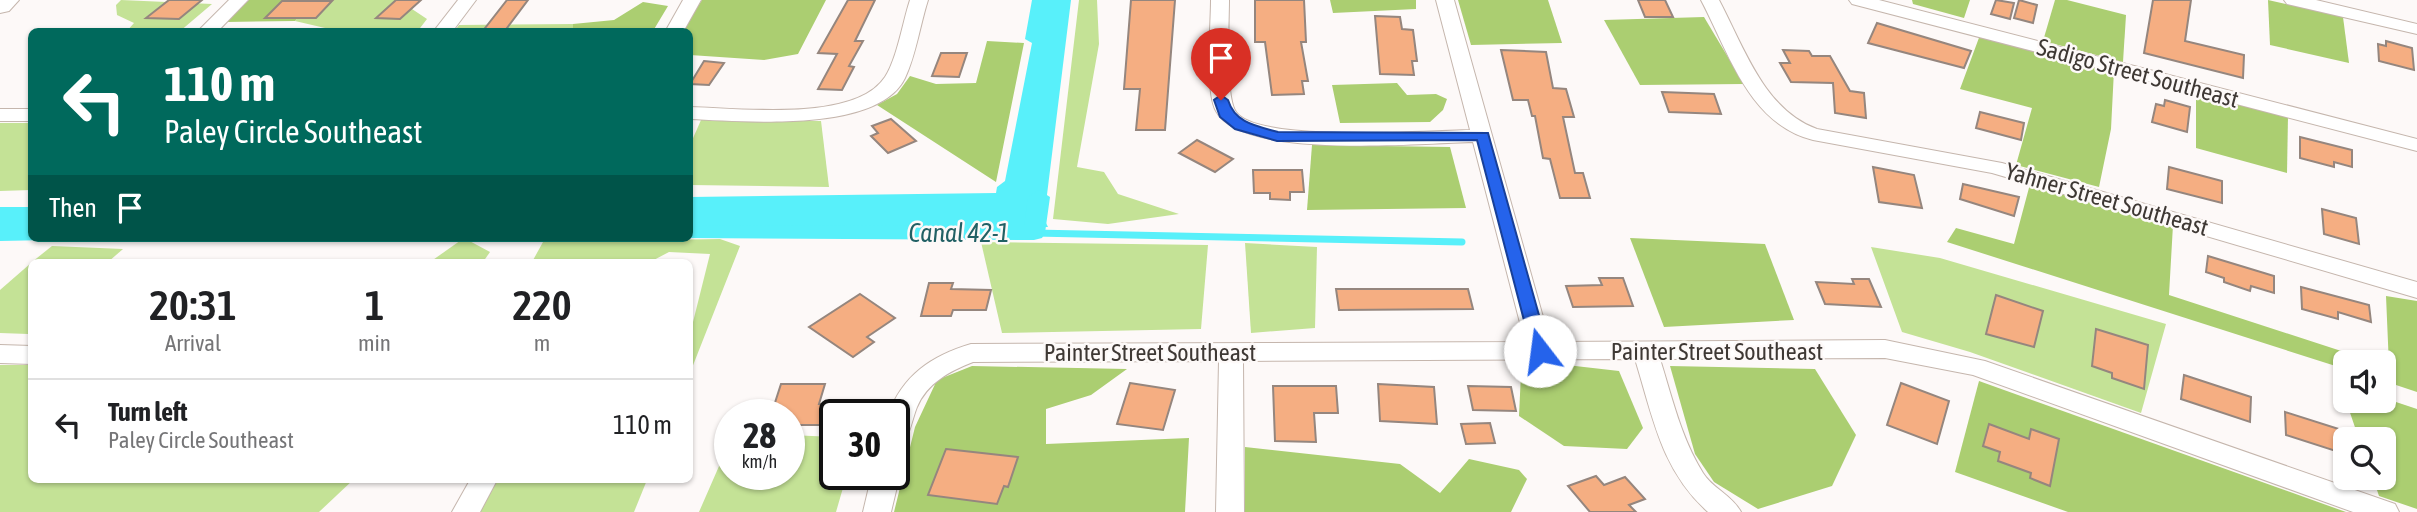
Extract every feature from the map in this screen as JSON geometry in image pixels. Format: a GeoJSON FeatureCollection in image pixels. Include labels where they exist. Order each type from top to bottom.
{"type":"FeatureCollection","features":[{"type":"Feature","properties":{"kind":"street"},"geometry":{"type":"LineString","coordinates":[[0,6],[8,0]]}},
{"type":"Feature","properties":{"kind":"street"},"geometry":{"type":"LineString","coordinates":[[210,28],[239,0]]}},
{"type":"Feature","properties":{"kind":"street"},"geometry":{"type":"LineString","coordinates":[[445,28],[467,0]]}},
{"type":"Feature","properties":{"kind":"street"},"geometry":{"type":"LineString","coordinates":[[676,28],[692,0]]}},
{"type":"Feature","properties":{"kind":"street"},"geometry":{"type":"LineString","coordinates":[[693,113],[827,113],[855,108],[888,88],[895,78],[919,0]]}},
{"type":"Feature","properties":{"kind":"street"},"geometry":{"type":"LineString","coordinates":[[1220,0],[1221,100],[1225,114],[1240,126],[1277,137],[1483,136]]}},
{"type":"Feature","properties":{"kind":"street"},"geometry":{"type":"LineString","coordinates":[[1445,0],[1540,351]]}},
{"type":"Feature","properties":{"kind":"street","name":"Yahner Street Southeast"},"geometry":{"type":"LineString","coordinates":[[1710,0],[1765,104],[1793,127],[1833,138],[1995,167],[2417,290]]}},
{"type":"Feature","properties":{"kind":"street","name":"Sadigo Street Southeast"},"geometry":{"type":"LineString","coordinates":[[1858,0],[2417,145]]}},
{"type":"Feature","properties":{"kind":"street"},"geometry":{"type":"LineString","coordinates":[[2293,0],[2417,29]]}},
{"type":"Feature","properties":{"kind":"street"},"geometry":{"type":"LineString","coordinates":[[0,115],[28,115]]}},
{"type":"Feature","properties":{"kind":"street","name":"Painter Street Southeast"},"geometry":{"type":"LineString","coordinates":[[906,399],[916,382],[940,364],[971,353],[1885,349],[1976,367],[2385,512]]}},
{"type":"Feature","properties":{"kind":"street"},"geometry":{"type":"LineString","coordinates":[[1230,512],[1231,351]]}},
{"type":"Feature","properties":{"kind":"street"},"geometry":{"type":"LineString","coordinates":[[1646,352],[1676,449],[1695,484],[1727,512]]}},
{"type":"Feature","properties":{"kind":"street"},"geometry":{"type":"LineString","coordinates":[[0,355],[28,355]]}},
{"type":"Feature","properties":{"kind":"street"},"geometry":{"type":"LineString","coordinates":[[466,512],[481,483]]}},
{"type":"Feature","properties":{"kind":"street"},"geometry":{"type":"LineString","coordinates":[[877,512],[882,490]]}},
{"type":"Feature","properties":{"kind":"green space"},"geometry":{"type":"Polygon","coordinates":[[[121,0],[212,4],[184,28],[130,28],[134,23],[117,15],[116,5],[121,0]]]}},
{"type":"Feature","properties":{"kind":"green space"},"geometry":{"type":"Polygon","coordinates":[[[249,0],[311,0],[295,21],[226,22],[249,0]]]}},
{"type":"Feature","properties":{"kind":"green space"},"geometry":{"type":"Polygon","coordinates":[[[311,0],[413,0],[412,9],[427,19],[420,28],[325,28],[295,21],[311,0]]]}},
{"type":"Feature","properties":{"kind":"green space"},"geometry":{"type":"Polygon","coordinates":[[[702,0],[826,0],[798,54],[764,60],[693,55],[693,28],[684,28],[702,0]]]}},
{"type":"Feature","properties":{"kind":"green space"},"geometry":{"type":"Polygon","coordinates":[[[1079,0],[1097,0],[1099,44],[1077,167],[1104,172],[1118,194],[1179,214],[1108,224],[1053,219],[1079,0]]]}},
{"type":"Feature","properties":{"kind":"green space"},"geometry":{"type":"Polygon","coordinates":[[[1330,0],[1416,0],[1416,9],[1333,13],[1330,0]]]}},
{"type":"Feature","properties":{"kind":"green space"},"geometry":{"type":"Polygon","coordinates":[[[1458,0],[1548,0],[1562,43],[1471,45],[1458,0]]]}},
{"type":"Feature","properties":{"kind":"green space"},"geometry":{"type":"Polygon","coordinates":[[[1912,0],[1970,0],[1964,18],[1913,4],[1912,0]]]}},
{"type":"Feature","properties":{"kind":"green space"},"geometry":{"type":"Polygon","coordinates":[[[2055,0],[2067,0],[2126,15],[2123,62],[2043,41],[2055,0]]]}},
{"type":"Feature","properties":{"kind":"green space"},"geometry":{"type":"Polygon","coordinates":[[[2268,0],[2343,17],[2349,63],[2270,45],[2268,0]]]}},
{"type":"Feature","properties":{"kind":"green space"},"geometry":{"type":"Polygon","coordinates":[[[643,2],[668,6],[655,28],[573,28],[573,24],[614,20],[643,2]]]}},
{"type":"Feature","properties":{"kind":"green space"},"geometry":{"type":"Polygon","coordinates":[[[1704,17],[1744,84],[1640,85],[1604,20],[1704,17]]]}},
{"type":"Feature","properties":{"kind":"green space"},"geometry":{"type":"Polygon","coordinates":[[[573,24],[573,28],[457,28],[459,25],[573,24]]]}},
{"type":"Feature","properties":{"kind":"green space"},"geometry":{"type":"Polygon","coordinates":[[[1980,35],[2114,70],[2111,129],[2099,187],[2016,165],[2032,108],[1960,89],[1980,35]]]}},
{"type":"Feature","properties":{"kind":"green space"},"geometry":{"type":"Polygon","coordinates":[[[987,41],[1024,43],[996,182],[877,105],[897,94],[910,76],[936,84],[976,83],[987,41]]]}},
{"type":"Feature","properties":{"kind":"green space"},"geometry":{"type":"Polygon","coordinates":[[[1397,83],[1407,95],[1436,94],[1447,99],[1443,110],[1430,122],[1340,123],[1332,85],[1397,83]]]}},
{"type":"Feature","properties":{"kind":"green space"},"geometry":{"type":"Polygon","coordinates":[[[2196,91],[2288,116],[2287,173],[2196,148],[2196,91]]]}},
{"type":"Feature","properties":{"kind":"green space"},"geometry":{"type":"Polygon","coordinates":[[[701,120],[821,121],[829,187],[693,185],[693,138],[701,120]]]}},
{"type":"Feature","properties":{"kind":"green space"},"geometry":{"type":"Polygon","coordinates":[[[0,123],[28,123],[28,190],[0,191],[0,123]]]}},
{"type":"Feature","properties":{"kind":"green space"},"geometry":{"type":"Polygon","coordinates":[[[1312,145],[1450,147],[1466,208],[1307,210],[1312,145]]]}},
{"type":"Feature","properties":{"kind":"green space"},"geometry":{"type":"Polygon","coordinates":[[[2030,184],[2173,225],[2169,295],[2338,350],[2333,350],[2333,365],[1947,242],[1956,228],[2014,244],[2030,184]]]}},
{"type":"Feature","properties":{"kind":"green space"},"geometry":{"type":"Polygon","coordinates":[[[1630,238],[1765,244],[1794,320],[1664,327],[1630,238]]]}},
{"type":"Feature","properties":{"kind":"green space"},"geometry":{"type":"Polygon","coordinates":[[[693,239],[720,239],[740,246],[693,365],[693,322],[710,254],[669,252],[656,259],[534,259],[543,242],[693,242],[693,239]]]}},
{"type":"Feature","properties":{"kind":"green space"},"geometry":{"type":"Polygon","coordinates":[[[458,242],[471,242],[490,252],[485,259],[434,259],[458,242]]]}},
{"type":"Feature","properties":{"kind":"green space"},"geometry":{"type":"Polygon","coordinates":[[[981,242],[1208,245],[1201,329],[1002,333],[981,242]]]}},
{"type":"Feature","properties":{"kind":"green space"},"geometry":{"type":"Polygon","coordinates":[[[1245,243],[1317,247],[1315,328],[1251,333],[1245,243]]]}},
{"type":"Feature","properties":{"kind":"green space"},"geometry":{"type":"Polygon","coordinates":[[[52,246],[123,249],[111,259],[36,259],[52,246]]]}},
{"type":"Feature","properties":{"kind":"green space"},"geometry":{"type":"Polygon","coordinates":[[[1871,247],[1940,258],[2166,324],[2141,413],[1970,352],[1902,332],[1871,247]]]}},
{"type":"Feature","properties":{"kind":"green space"},"geometry":{"type":"Polygon","coordinates":[[[28,266],[28,334],[0,333],[0,290],[28,266]]]}},
{"type":"Feature","properties":{"kind":"green space"},"geometry":{"type":"Polygon","coordinates":[[[2386,296],[2417,301],[2417,392],[2396,385],[2396,350],[2388,350],[2386,296]]]}},
{"type":"Feature","properties":{"kind":"green space"},"geometry":{"type":"Polygon","coordinates":[[[1549,363],[1619,371],[1643,428],[1627,449],[1564,446],[1519,416],[1521,373],[1549,363]]]}},
{"type":"Feature","properties":{"kind":"green space"},"geometry":{"type":"Polygon","coordinates":[[[0,365],[28,365],[28,483],[350,483],[319,512],[0,512],[0,365]]]}},
{"type":"Feature","properties":{"kind":"green space"},"geometry":{"type":"Polygon","coordinates":[[[972,366],[1127,369],[1091,395],[1046,409],[1046,444],[1189,438],[1185,512],[894,512],[899,490],[910,490],[910,447],[915,427],[937,380],[972,366]]]}},
{"type":"Feature","properties":{"kind":"green space"},"geometry":{"type":"Polygon","coordinates":[[[1670,366],[1815,369],[1856,435],[1832,486],[1758,509],[1714,482],[1695,454],[1670,366]]]}},
{"type":"Feature","properties":{"kind":"green space"},"geometry":{"type":"Polygon","coordinates":[[[1979,381],[2346,512],[2068,512],[1955,472],[1979,381]]]}},
{"type":"Feature","properties":{"kind":"green space"},"geometry":{"type":"Polygon","coordinates":[[[2396,402],[2417,409],[2417,509],[2379,496],[2377,490],[2396,490],[2396,427],[2355,427],[2350,413],[2396,413],[2396,402]]]}},
{"type":"Feature","properties":{"kind":"green space"},"geometry":{"type":"Polygon","coordinates":[[[805,436],[819,436],[819,490],[842,490],[836,512],[699,512],[714,478],[714,490],[805,490],[805,436]]]}},
{"type":"Feature","properties":{"kind":"green space"},"geometry":{"type":"Polygon","coordinates":[[[1245,447],[1400,464],[1440,493],[1469,459],[1519,470],[1527,479],[1511,512],[1245,512],[1245,447]]]}},
{"type":"Feature","properties":{"kind":"green space"},"geometry":{"type":"Polygon","coordinates":[[[492,483],[646,483],[634,512],[477,512],[492,483]]]}},
{"type":"Feature","properties":{"kind":"water"},"geometry":{"type":"Polygon","coordinates":[[[1032,0],[1071,0],[1044,219],[1048,227],[693,229],[693,197],[996,193],[997,187],[1005,181],[1032,43],[1025,39],[1032,0]]]}},
{"type":"Feature","properties":{"kind":"water"},"geometry":{"type":"Polygon","coordinates":[[[0,207],[28,207],[28,240],[0,241],[0,207]]]}},
{"type":"Feature","properties":{"kind":"building"},"geometry":{"type":"Polygon","coordinates":[[[169,0],[202,0],[179,19],[146,18],[169,0]]]}},
{"type":"Feature","properties":{"kind":"building"},"geometry":{"type":"Polygon","coordinates":[[[396,0],[421,0],[400,19],[376,18],[396,0]]]}},
{"type":"Feature","properties":{"kind":"building"},"geometry":{"type":"Polygon","coordinates":[[[507,0],[528,0],[507,28],[485,28],[507,0]]]}},
{"type":"Feature","properties":{"kind":"building"},"geometry":{"type":"Polygon","coordinates":[[[848,0],[875,0],[855,41],[863,41],[849,66],[854,67],[842,90],[818,89],[837,54],[818,53],[848,0]]]}},
{"type":"Feature","properties":{"kind":"building"},"geometry":{"type":"Polygon","coordinates":[[[1131,0],[1175,0],[1165,130],[1136,130],[1140,89],[1124,89],[1131,0]]]}},
{"type":"Feature","properties":{"kind":"building"},"geometry":{"type":"Polygon","coordinates":[[[1255,0],[1304,0],[1306,42],[1301,42],[1308,81],[1302,81],[1304,94],[1272,95],[1265,42],[1255,42],[1255,0]]]}},
{"type":"Feature","properties":{"kind":"building"},"geometry":{"type":"Polygon","coordinates":[[[1638,0],[1665,0],[1673,17],[1645,17],[1638,0]]]}},
{"type":"Feature","properties":{"kind":"building"},"geometry":{"type":"Polygon","coordinates":[[[1996,0],[2014,3],[2010,19],[1991,14],[1996,0]]]}},
{"type":"Feature","properties":{"kind":"building"},"geometry":{"type":"Polygon","coordinates":[[[2019,0],[2037,5],[2033,23],[2014,18],[2019,0]]]}},
{"type":"Feature","properties":{"kind":"building"},"geometry":{"type":"Polygon","coordinates":[[[2153,0],[2191,0],[2185,41],[2244,55],[2243,78],[2144,53],[2153,0]]]}},
{"type":"Feature","properties":{"kind":"building"},"geometry":{"type":"Polygon","coordinates":[[[282,1],[332,1],[316,18],[265,18],[282,1]]]}},
{"type":"Feature","properties":{"kind":"building"},"geometry":{"type":"Polygon","coordinates":[[[1375,16],[1400,17],[1402,29],[1413,30],[1417,61],[1412,61],[1414,75],[1380,74],[1375,16]]]}},
{"type":"Feature","properties":{"kind":"building"},"geometry":{"type":"Polygon","coordinates":[[[1877,23],[1971,51],[1964,68],[1868,43],[1877,23]]]}},
{"type":"Feature","properties":{"kind":"building"},"geometry":{"type":"Polygon","coordinates":[[[2386,41],[2412,48],[2414,70],[2379,61],[2378,44],[2386,46],[2386,41]]]}},
{"type":"Feature","properties":{"kind":"building"},"geometry":{"type":"Polygon","coordinates":[[[1501,50],[1546,52],[1553,88],[1566,89],[1574,117],[1563,117],[1575,173],[1583,173],[1590,198],[1560,198],[1550,159],[1543,158],[1535,116],[1532,116],[1528,100],[1513,100],[1501,50]]]}},
{"type":"Feature","properties":{"kind":"building"},"geometry":{"type":"Polygon","coordinates":[[[1783,50],[1809,51],[1812,56],[1830,56],[1850,91],[1864,93],[1866,118],[1835,113],[1833,83],[1791,82],[1780,63],[1790,63],[1783,50]]]}},
{"type":"Feature","properties":{"kind":"building"},"geometry":{"type":"Polygon","coordinates":[[[941,53],[967,53],[959,77],[932,76],[941,53]]]}},
{"type":"Feature","properties":{"kind":"building"},"geometry":{"type":"Polygon","coordinates":[[[704,61],[724,63],[709,85],[693,84],[693,79],[704,61]]]}},
{"type":"Feature","properties":{"kind":"building"},"geometry":{"type":"Polygon","coordinates":[[[1662,92],[1714,94],[1721,114],[1669,112],[1662,92]]]}},
{"type":"Feature","properties":{"kind":"building"},"geometry":{"type":"Polygon","coordinates":[[[2165,100],[2190,107],[2187,132],[2152,122],[2156,104],[2164,106],[2165,100]]]}},
{"type":"Feature","properties":{"kind":"building"},"geometry":{"type":"Polygon","coordinates":[[[1980,112],[2024,123],[2021,140],[1976,128],[1980,112]]]}},
{"type":"Feature","properties":{"kind":"building"},"geometry":{"type":"Polygon","coordinates":[[[891,119],[916,141],[888,153],[871,136],[878,133],[872,126],[891,119]]]}},
{"type":"Feature","properties":{"kind":"building"},"geometry":{"type":"Polygon","coordinates":[[[2300,137],[2352,150],[2352,167],[2334,162],[2334,167],[2300,158],[2300,137]]]}},
{"type":"Feature","properties":{"kind":"building"},"geometry":{"type":"Polygon","coordinates":[[[1197,140],[1233,159],[1215,172],[1179,153],[1197,140]]]}},
{"type":"Feature","properties":{"kind":"building"},"geometry":{"type":"Polygon","coordinates":[[[1873,167],[1914,175],[1922,208],[1879,202],[1873,167]]]}},
{"type":"Feature","properties":{"kind":"building"},"geometry":{"type":"Polygon","coordinates":[[[2169,167],[2222,181],[2222,203],[2167,189],[2169,167]]]}},
{"type":"Feature","properties":{"kind":"building"},"geometry":{"type":"Polygon","coordinates":[[[1253,170],[1302,170],[1304,192],[1290,192],[1290,200],[1270,199],[1270,193],[1254,193],[1253,170]]]}},
{"type":"Feature","properties":{"kind":"building"},"geometry":{"type":"Polygon","coordinates":[[[1963,184],[2019,197],[2014,216],[1960,199],[1963,184]]]}},
{"type":"Feature","properties":{"kind":"building"},"geometry":{"type":"Polygon","coordinates":[[[2322,209],[2356,218],[2359,244],[2324,234],[2322,209]]]}},
{"type":"Feature","properties":{"kind":"building"},"geometry":{"type":"Polygon","coordinates":[[[2208,256],[2274,276],[2274,293],[2251,286],[2250,291],[2206,272],[2208,256]]]}},
{"type":"Feature","properties":{"kind":"building"},"geometry":{"type":"Polygon","coordinates":[[[1599,278],[1623,278],[1633,306],[1573,307],[1566,286],[1602,285],[1599,278]]]}},
{"type":"Feature","properties":{"kind":"building"},"geometry":{"type":"Polygon","coordinates":[[[1852,279],[1869,279],[1881,307],[1825,304],[1816,282],[1854,284],[1852,279]]]}},
{"type":"Feature","properties":{"kind":"building"},"geometry":{"type":"Polygon","coordinates":[[[929,283],[953,283],[951,289],[991,290],[986,310],[953,310],[951,316],[921,316],[929,283]]]}},
{"type":"Feature","properties":{"kind":"building"},"geometry":{"type":"Polygon","coordinates":[[[2301,287],[2369,305],[2371,322],[2338,312],[2338,319],[2302,309],[2301,287]]]}},
{"type":"Feature","properties":{"kind":"building"},"geometry":{"type":"Polygon","coordinates":[[[1336,289],[1468,289],[1473,309],[1339,310],[1336,289]]]}},
{"type":"Feature","properties":{"kind":"building"},"geometry":{"type":"Polygon","coordinates":[[[860,294],[895,318],[867,337],[874,342],[853,357],[809,327],[860,294]]]}},
{"type":"Feature","properties":{"kind":"building"},"geometry":{"type":"Polygon","coordinates":[[[1996,295],[2043,311],[2034,347],[1986,334],[1996,295]]]}},
{"type":"Feature","properties":{"kind":"building"},"geometry":{"type":"Polygon","coordinates":[[[2096,329],[2148,345],[2144,389],[2112,378],[2112,373],[2092,366],[2096,329]]]}},
{"type":"Feature","properties":{"kind":"building"},"geometry":{"type":"Polygon","coordinates":[[[2184,375],[2251,397],[2250,422],[2181,399],[2184,375]]]}},
{"type":"Feature","properties":{"kind":"building"},"geometry":{"type":"Polygon","coordinates":[[[1130,383],[1175,390],[1163,430],[1117,424],[1130,383]]]}},
{"type":"Feature","properties":{"kind":"building"},"geometry":{"type":"Polygon","coordinates":[[[1901,383],[1949,401],[1937,444],[1887,425],[1901,383]]]}},
{"type":"Feature","properties":{"kind":"building"},"geometry":{"type":"Polygon","coordinates":[[[781,384],[825,384],[819,399],[819,425],[805,425],[805,399],[776,399],[781,384]]]}},
{"type":"Feature","properties":{"kind":"building"},"geometry":{"type":"Polygon","coordinates":[[[1378,384],[1434,387],[1437,424],[1380,421],[1378,384]]]}},
{"type":"Feature","properties":{"kind":"building"},"geometry":{"type":"Polygon","coordinates":[[[1273,386],[1336,386],[1338,413],[1314,413],[1316,442],[1275,441],[1273,386]]]}},
{"type":"Feature","properties":{"kind":"building"},"geometry":{"type":"Polygon","coordinates":[[[1468,386],[1511,387],[1516,411],[1473,410],[1468,386]]]}},
{"type":"Feature","properties":{"kind":"building"},"geometry":{"type":"Polygon","coordinates":[[[2285,412],[2333,427],[2333,450],[2286,435],[2285,412]]]}},
{"type":"Feature","properties":{"kind":"building"},"geometry":{"type":"Polygon","coordinates":[[[1490,423],[1495,443],[1466,444],[1461,424],[1490,423]]]}},
{"type":"Feature","properties":{"kind":"building"},"geometry":{"type":"Polygon","coordinates":[[[1989,424],[2029,439],[2031,429],[2059,439],[2050,486],[2030,478],[2031,473],[1998,461],[2000,452],[1983,446],[1989,424]]]}},
{"type":"Feature","properties":{"kind":"building"},"geometry":{"type":"Polygon","coordinates":[[[946,449],[1018,457],[1008,487],[1004,486],[997,504],[928,495],[946,449]]]}},
{"type":"Feature","properties":{"kind":"building"},"geometry":{"type":"Polygon","coordinates":[[[1596,476],[1604,485],[1625,477],[1645,499],[1629,505],[1636,512],[1590,512],[1568,486],[1596,476]]]}},
{"type":"Feature","properties":{"kind":"waterway","name":"Canal 42-1"},"geometry":{"type":"LineString","coordinates":[[693,232],[1034,233],[1039,197]]}},
{"type":"Feature","properties":{"kind":"waterway"},"geometry":{"type":"LineString","coordinates":[[1034,233],[1462,242]]}},
{"type":"Feature","properties":{"kind":"route"},"geometry":{"type":"LineString","coordinates":[[1221,100],[1225,114],[1240,126],[1277,137],[1483,136],[1540,351]]}}]}
